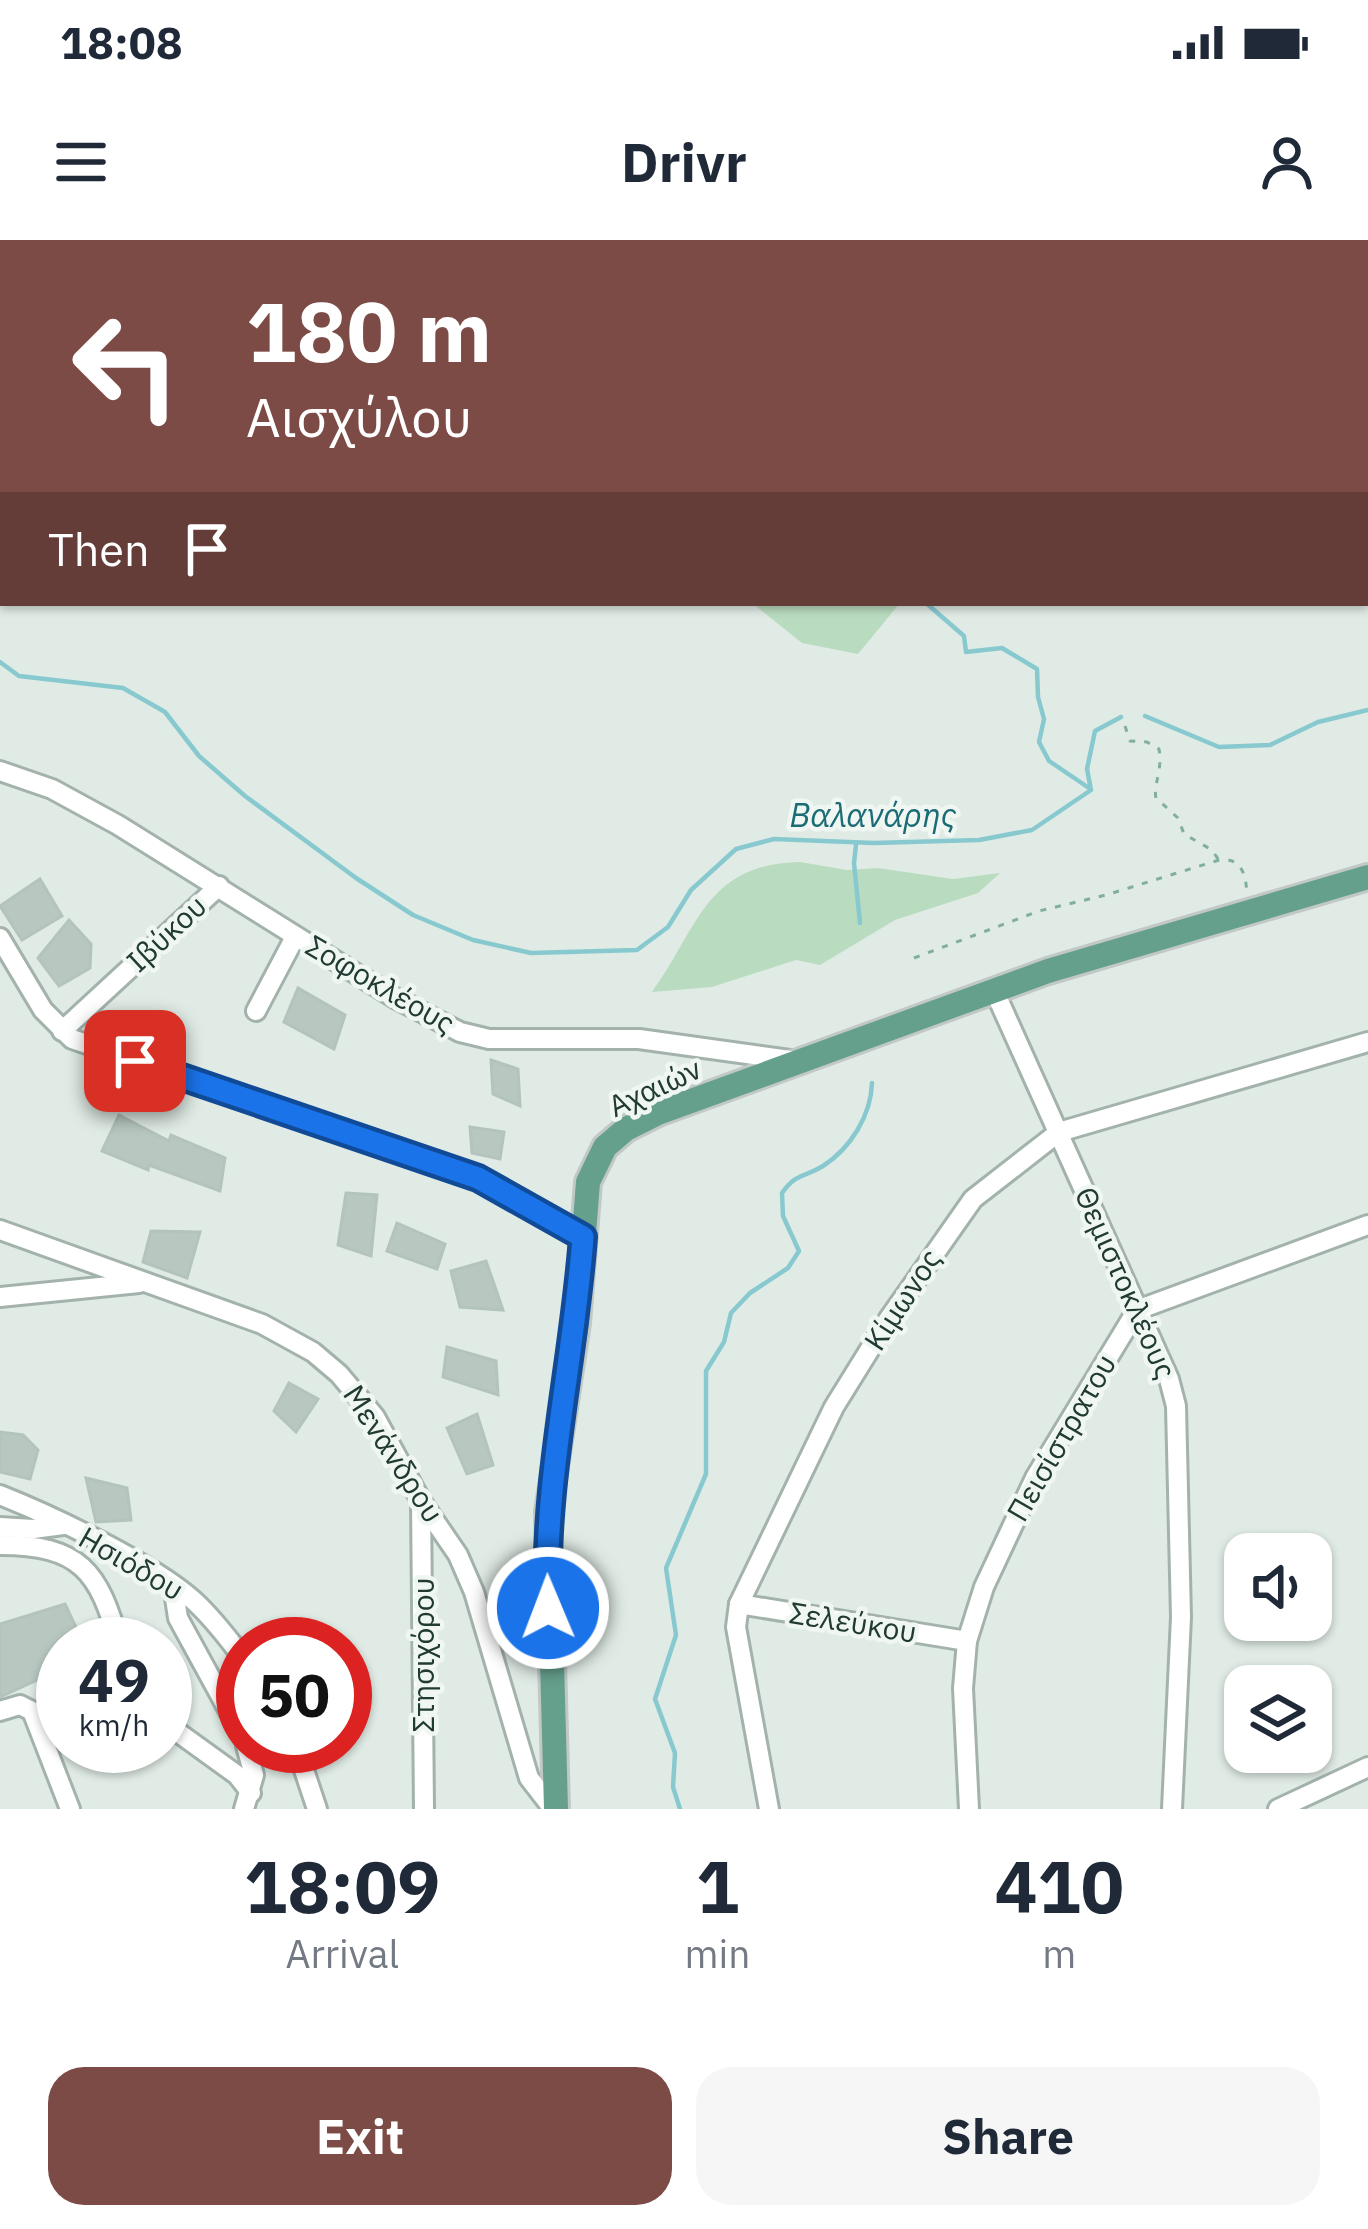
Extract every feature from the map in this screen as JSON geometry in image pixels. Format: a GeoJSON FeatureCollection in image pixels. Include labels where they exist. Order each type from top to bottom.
{"type":"FeatureCollection","features":[{"type":"Feature","properties":{"kind":"main road","name":"Αχαιών"},"geometry":{"type":"LineString","coordinates":[[555,1809],[547,1534],[551,1478],[577,1323],[590,1174],[600,1153],[612,1140],[658,1113],[994,990],[1368,877]]}},
{"type":"Feature","properties":{"kind":"street","name":"Σοφοκλέους"},"geometry":{"type":"LineString","coordinates":[[0,771],[63,795],[409,1006],[470,1035],[639,1039],[802,1062]]}},
{"type":"Feature","properties":{"kind":"street","name":"Ιβύκου"},"geometry":{"type":"LineString","coordinates":[[62,1030],[219,886]]}},
{"type":"Feature","properties":{"kind":"street"},"geometry":{"type":"LineString","coordinates":[[256,1011],[295,937]]}},
{"type":"Feature","properties":{"kind":"street"},"geometry":{"type":"LineString","coordinates":[[0,938],[43,1010],[62,1030],[91,1046],[478,1178],[583,1237]]}},
{"type":"Feature","properties":{"kind":"street","name":"Θεμιστοκλέους"},"geometry":{"type":"LineString","coordinates":[[994,990],[1169,1379],[1176,1406],[1181,1617],[1172,1809]]}},
{"type":"Feature","properties":{"kind":"street","name":"Κίμωνος"},"geometry":{"type":"LineString","coordinates":[[769,1809],[736,1627],[739,1604],[826,1422],[974,1199],[1059,1132],[1368,1042]]}},
{"type":"Feature","properties":{"kind":"street"},"geometry":{"type":"LineString","coordinates":[[1137,1310],[1368,1225]]}},
{"type":"Feature","properties":{"kind":"street","name":"Μενάνδρου"},"geometry":{"type":"LineString","coordinates":[[0,1230],[262,1324],[328,1362],[375,1417],[466,1573],[529,1778],[555,1809]]}},
{"type":"Feature","properties":{"kind":"street"},"geometry":{"type":"LineString","coordinates":[[0,1297],[144,1283]]}},
{"type":"Feature","properties":{"kind":"street","name":"Πεισίστρατου"},"geometry":{"type":"LineString","coordinates":[[969,1809],[963,1735],[967,1641],[984,1587],[1034,1478],[1137,1310]]}},
{"type":"Feature","properties":{"kind":"street","name":"Ησιόδου"},"geometry":{"type":"LineString","coordinates":[[0,1495],[173,1585],[216,1626]]}},
{"type":"Feature","properties":{"kind":"street","name":"Στησιχόρου"},"geometry":{"type":"LineString","coordinates":[[421,1501],[424,1809]]}},
{"type":"Feature","properties":{"kind":"street"},"geometry":{"type":"LineString","coordinates":[[0,1528],[63,1525]]}},
{"type":"Feature","properties":{"kind":"street"},"geometry":{"type":"LineString","coordinates":[[0,1546],[45,1549],[82,1564],[103,1593],[111,1617]]}},
{"type":"Feature","properties":{"kind":"street"},"geometry":{"type":"LineString","coordinates":[[173,1585],[178,1618],[216,1688]]}},
{"type":"Feature","properties":{"kind":"street","name":"Σελεύκου"},"geometry":{"type":"LineString","coordinates":[[739,1604],[967,1641]]}},
{"type":"Feature","properties":{"kind":"street"},"geometry":{"type":"LineString","coordinates":[[0,1711],[25,1706],[32,1711],[70,1809]]}},
{"type":"Feature","properties":{"kind":"street"},"geometry":{"type":"LineString","coordinates":[[192,1742],[237,1775],[248,1801]]}},
{"type":"Feature","properties":{"kind":"street"},"geometry":{"type":"LineString","coordinates":[[1278,1809],[1368,1767]]}},
{"type":"Feature","properties":{"kind":"street"},"geometry":{"type":"LineString","coordinates":[[305,1773],[317,1809]]}},
{"type":"Feature","properties":{"kind":"path"},"geometry":{"type":"LineString","coordinates":[[1125,727],[1130,741],[1159,749],[1161,777],[1156,798],[1178,818],[1184,834],[1212,850],[1219,860]]}},
{"type":"Feature","properties":{"kind":"path"},"geometry":{"type":"LineString","coordinates":[[914,958],[1039,910],[1219,860],[1240,866],[1248,900],[1242,914]]}},
{"type":"Feature","properties":{"kind":"green space"},"geometry":{"type":"Polygon","coordinates":[[[756,606],[898,606],[858,654],[802,643],[756,606]]]}},
{"type":"Feature","properties":{"kind":"green space"},"geometry":{"type":"Polygon","coordinates":[[[800,862],[953,879],[1000,873],[978,893],[895,920],[820,965],[796,960],[712,987],[652,992],[694,924],[724,887],[743,874],[800,862]]]}},
{"type":"Feature","properties":{"kind":"building"},"geometry":{"type":"Polygon","coordinates":[[[40,879],[62,916],[22,940],[0,906],[40,879]]]}},
{"type":"Feature","properties":{"kind":"building"},"geometry":{"type":"Polygon","coordinates":[[[69,920],[91,944],[90,968],[59,986],[38,958],[69,920]]]}},
{"type":"Feature","properties":{"kind":"building"},"geometry":{"type":"Polygon","coordinates":[[[298,988],[345,1015],[334,1049],[284,1022],[298,988]]]}},
{"type":"Feature","properties":{"kind":"building"},"geometry":{"type":"Polygon","coordinates":[[[491,1060],[518,1069],[520,1106],[493,1094],[491,1060]]]}},
{"type":"Feature","properties":{"kind":"building"},"geometry":{"type":"Polygon","coordinates":[[[119,1115],[169,1141],[171,1135],[225,1158],[220,1191],[102,1151],[119,1115]]]}},
{"type":"Feature","properties":{"kind":"building"},"geometry":{"type":"Polygon","coordinates":[[[470,1127],[504,1132],[500,1159],[472,1153],[470,1127]]]}},
{"type":"Feature","properties":{"kind":"building"},"geometry":{"type":"Polygon","coordinates":[[[346,1193],[377,1195],[371,1256],[338,1245],[346,1193]]]}},
{"type":"Feature","properties":{"kind":"building"},"geometry":{"type":"Polygon","coordinates":[[[397,1223],[445,1244],[437,1269],[387,1251],[397,1223]]]}},
{"type":"Feature","properties":{"kind":"building"},"geometry":{"type":"Polygon","coordinates":[[[151,1231],[200,1232],[187,1278],[143,1262],[151,1231]]]}},
{"type":"Feature","properties":{"kind":"building"},"geometry":{"type":"Polygon","coordinates":[[[486,1261],[503,1310],[460,1307],[451,1271],[486,1261]]]}},
{"type":"Feature","properties":{"kind":"building"},"geometry":{"type":"Polygon","coordinates":[[[447,1347],[496,1361],[498,1395],[443,1377],[447,1347]]]}},
{"type":"Feature","properties":{"kind":"building"},"geometry":{"type":"Polygon","coordinates":[[[289,1383],[318,1399],[296,1432],[274,1411],[289,1383]]]}},
{"type":"Feature","properties":{"kind":"building"},"geometry":{"type":"Polygon","coordinates":[[[477,1414],[493,1465],[467,1474],[447,1428],[477,1414]]]}},
{"type":"Feature","properties":{"kind":"building"},"geometry":{"type":"Polygon","coordinates":[[[0,1432],[23,1435],[38,1450],[30,1479],[0,1472],[0,1432]]]}},
{"type":"Feature","properties":{"kind":"building"},"geometry":{"type":"Polygon","coordinates":[[[86,1478],[127,1488],[131,1520],[96,1522],[86,1478]]]}},
{"type":"Feature","properties":{"kind":"building"},"geometry":{"type":"Polygon","coordinates":[[[65,1604],[71,1617],[36,1617],[36,1680],[0,1697],[0,1624],[65,1604]]]}},
{"type":"Feature","properties":{"kind":"waterway"},"geometry":{"type":"LineString","coordinates":[[929,606],[964,636],[966,652],[1002,648],[1037,669],[1044,719],[1039,742],[1049,761],[1089,788]]}},
{"type":"Feature","properties":{"kind":"waterway","name":"Βαλανάρης"},"geometry":{"type":"LineString","coordinates":[[0,662],[19,676],[123,688],[165,712],[199,756],[245,796],[356,878],[413,915],[473,940],[531,953],[637,950],[668,927],[691,890],[736,849],[774,839],[979,840],[1032,830],[1091,790],[1087,769],[1095,731],[1121,717]]}},
{"type":"Feature","properties":{"kind":"waterway","name":"Βαλανάρης"},"geometry":{"type":"LineString","coordinates":[[1145,716],[1219,747],[1270,745],[1318,722],[1368,710]]}},
{"type":"Feature","properties":{"kind":"waterway"},"geometry":{"type":"LineString","coordinates":[[856,845],[860,923]]}},
{"type":"Feature","properties":{"kind":"waterway"},"geometry":{"type":"LineString","coordinates":[[680,1809],[673,1787],[675,1753],[655,1699],[676,1635],[666,1568],[706,1474],[706,1371],[724,1342],[731,1313],[750,1293],[788,1268],[799,1251],[783,1216],[782,1193],[797,1178],[833,1159],[851,1140],[868,1107],[872,1083]]}},
{"type":"Feature","properties":{"kind":"route"},"geometry":{"type":"LineString","coordinates":[[135,1061],[478,1178],[583,1237],[577,1323],[549,1492],[548,1608]]}}]}
